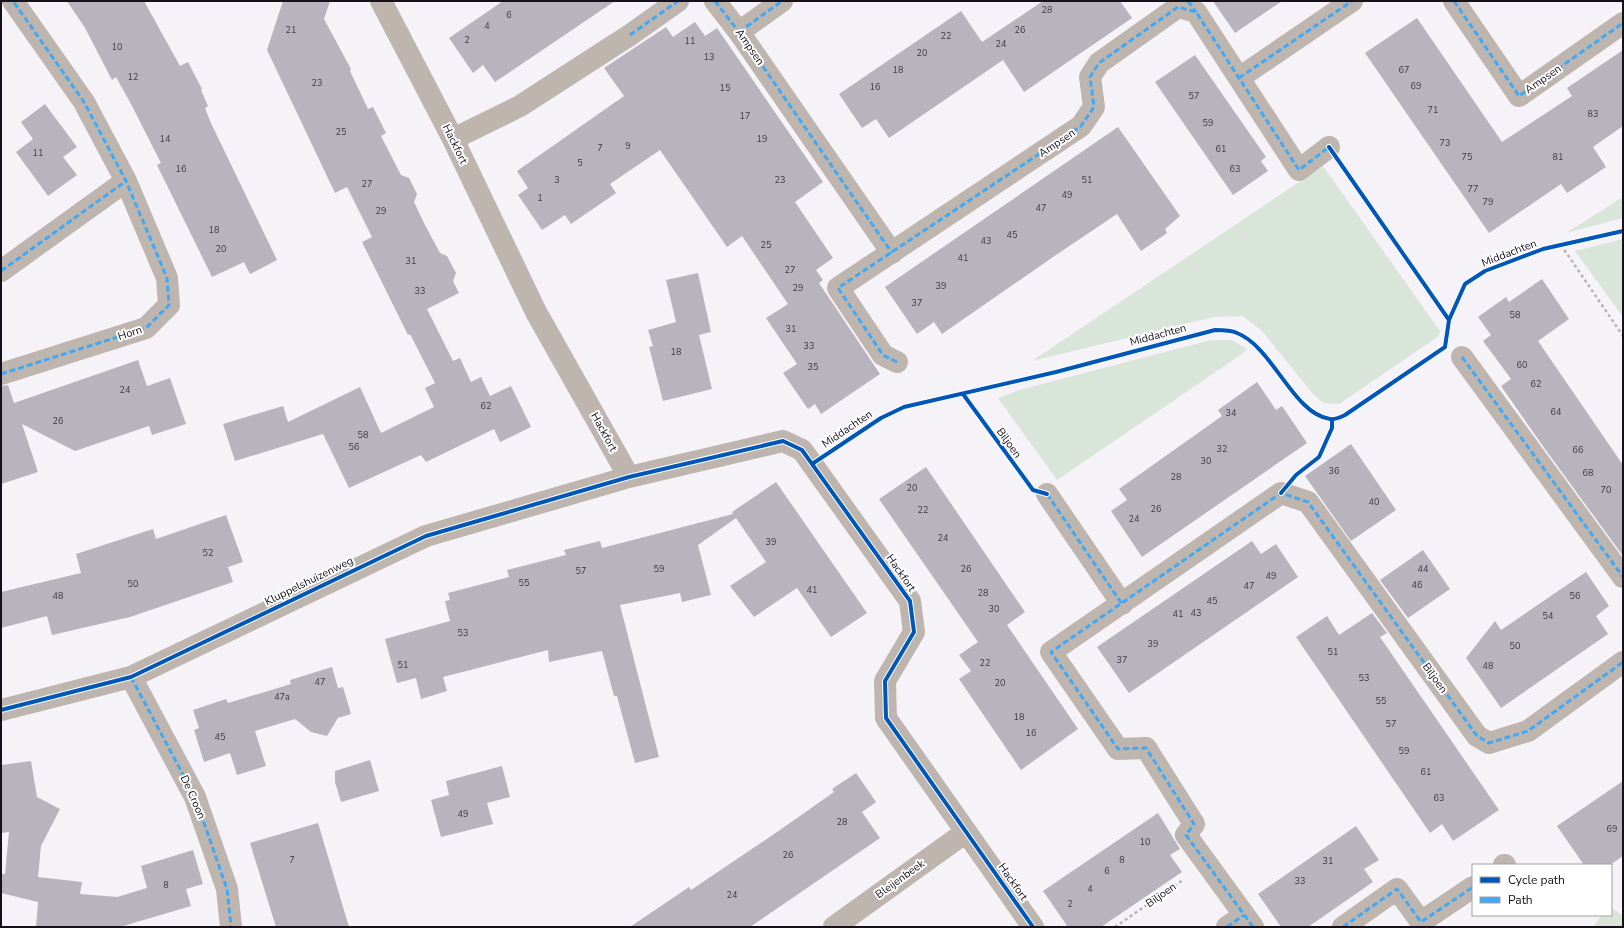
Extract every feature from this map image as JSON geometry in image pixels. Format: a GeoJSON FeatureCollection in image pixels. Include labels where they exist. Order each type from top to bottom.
{"type":"FeatureCollection","features":[{"type":"Feature","properties":{"kind":"street","name":"Horn"},"geometry":{"type":"LineString","coordinates":[[1,374],[146,328],[169,305],[167,278],[126,181],[84,102],[13,1]]}},
{"type":"Feature","properties":{"kind":"street","name":"Hackfort"},"geometry":{"type":"LineString","coordinates":[[381,1],[453,139],[536,312],[629,477],[783,441],[802,450],[910,601],[914,632],[885,681],[886,718],[1033,927]]}},
{"type":"Feature","properties":{"kind":"street"},"geometry":{"type":"LineString","coordinates":[[453,139],[520,106],[630,35],[678,1]]}},
{"type":"Feature","properties":{"kind":"street","name":"Ampsen"},"geometry":{"type":"LineString","coordinates":[[715,1],[739,32],[892,253]]}},
{"type":"Feature","properties":{"kind":"street"},"geometry":{"type":"LineString","coordinates":[[739,32],[782,1]]}},
{"type":"Feature","properties":{"kind":"street"},"geometry":{"type":"LineString","coordinates":[[1239,78],[1352,1]]}},
{"type":"Feature","properties":{"kind":"street","name":"Ampsen"},"geometry":{"type":"LineString","coordinates":[[1454,1],[1519,96],[1623,23]]}},
{"type":"Feature","properties":{"kind":"street","name":"Ampsen"},"geometry":{"type":"LineString","coordinates":[[897,362],[883,356],[838,288],[1081,126],[1094,107],[1090,77],[1099,63],[1178,7],[1196,12],[1299,170],[1329,147]]}},
{"type":"Feature","properties":{"kind":"street"},"geometry":{"type":"LineString","coordinates":[[1,271],[126,181]]}},
{"type":"Feature","properties":{"kind":"street"},"geometry":{"type":"LineString","coordinates":[[1462,357],[1623,577]]}},
{"type":"Feature","properties":{"kind":"street","name":"Kluppelshuizenweg"},"geometry":{"type":"LineString","coordinates":[[1,710],[131,677],[426,536],[629,477]]}},
{"type":"Feature","properties":{"kind":"street","name":"Biljoen"},"geometry":{"type":"LineString","coordinates":[[1241,923],[1207,864],[1186,835],[1194,824],[1146,748],[1118,749],[1051,652],[1282,493],[1308,502],[1477,736],[1489,744],[1528,731],[1623,662]]}},
{"type":"Feature","properties":{"kind":"street"},"geometry":{"type":"LineString","coordinates":[[1047,494],[1122,604]]}},
{"type":"Feature","properties":{"kind":"street","name":"De Croon"},"geometry":{"type":"LineString","coordinates":[[131,677],[195,797],[227,889],[231,927]]}},
{"type":"Feature","properties":{"kind":"street","name":"Bleijenbeek"},"geometry":{"type":"LineString","coordinates":[[834,927],[966,832]]}},
{"type":"Feature","properties":{"kind":"street"},"geometry":{"type":"LineString","coordinates":[[1343,927],[1398,889],[1421,922],[1472,887]]}},
{"type":"Feature","properties":{"kind":"path"},"geometry":{"type":"LineString","coordinates":[[1555,247],[1569,244]]}},
{"type":"Feature","properties":{"kind":"path"},"geometry":{"type":"LineString","coordinates":[[1561,246],[1623,336]]}},
{"type":"Feature","properties":{"kind":"shaded area"},"geometry":{"type":"Polygon","coordinates":[[[1323,166],[1440,331],[1439,336],[1339,404],[1323,403],[1313,394],[1262,331],[1243,316],[1214,317],[1032,361],[1323,166]]]}},
{"type":"Feature","properties":{"kind":"shaded area"},"geometry":{"type":"Polygon","coordinates":[[[1623,197],[1623,218],[1566,233],[1623,197]]]}},
{"type":"Feature","properties":{"kind":"shaded area"},"geometry":{"type":"Polygon","coordinates":[[[1623,239],[1623,317],[1575,251],[1623,239]]]}},
{"type":"Feature","properties":{"kind":"shaded area"},"geometry":{"type":"Polygon","coordinates":[[[1211,340],[1232,340],[1247,349],[1242,354],[1057,480],[998,398],[1019,390],[1211,340]]]}},
{"type":"Feature","properties":{"kind":"shaded area"},"geometry":{"type":"Polygon","coordinates":[[[1612,908],[1623,916],[1623,927],[1593,927],[1601,916],[1612,916],[1612,908]]]}},
{"type":"Feature","properties":{"kind":"building"},"geometry":{"type":"Polygon","coordinates":[[[67,1],[144,1],[180,66],[188,62],[202,89],[201,90],[208,106],[205,108],[210,121],[277,260],[250,274],[244,262],[212,277],[157,165],[161,163],[131,104],[116,77],[112,80],[85,28],[67,1]]]}},
{"type":"Feature","properties":{"kind":"building"},"geometry":{"type":"Polygon","coordinates":[[[283,1],[330,1],[324,19],[351,69],[350,71],[368,109],[373,107],[386,133],[381,136],[401,175],[409,178],[417,194],[414,202],[425,225],[440,253],[447,256],[456,273],[453,281],[459,293],[427,309],[453,361],[460,358],[471,382],[481,377],[490,396],[511,386],[531,427],[500,442],[494,429],[426,462],[421,455],[349,488],[323,434],[235,461],[223,424],[283,406],[288,422],[360,387],[381,433],[434,407],[425,388],[435,383],[410,334],[408,335],[362,242],[372,237],[347,187],[335,193],[267,50],[283,1]]]}},
{"type":"Feature","properties":{"kind":"building"},"geometry":{"type":"Polygon","coordinates":[[[503,1],[615,1],[495,82],[483,65],[473,73],[449,38],[503,1]]]}},
{"type":"Feature","properties":{"kind":"building"},"geometry":{"type":"Polygon","coordinates":[[[1043,1],[1120,1],[1132,18],[1024,92],[1003,60],[889,138],[876,119],[862,128],[839,94],[961,11],[982,42],[1043,1]]]}},
{"type":"Feature","properties":{"kind":"building"},"geometry":{"type":"Polygon","coordinates":[[[1213,1],[1282,1],[1235,33],[1213,1]]]}},
{"type":"Feature","properties":{"kind":"building"},"geometry":{"type":"Polygon","coordinates":[[[1417,18],[1502,142],[1572,96],[1567,88],[1623,50],[1623,126],[1593,147],[1606,167],[1567,193],[1561,184],[1489,233],[1365,53],[1417,18]]]}},
{"type":"Feature","properties":{"kind":"building"},"geometry":{"type":"Polygon","coordinates":[[[695,22],[705,36],[717,28],[823,182],[795,202],[833,258],[816,270],[823,280],[819,283],[880,374],[821,414],[815,404],[808,409],[783,373],[797,364],[766,318],[788,304],[742,236],[727,247],[660,150],[610,184],[616,193],[571,224],[565,215],[542,230],[518,195],[528,188],[517,171],[624,96],[604,68],[666,27],[673,37],[695,22]]]}},
{"type":"Feature","properties":{"kind":"building"},"geometry":{"type":"Polygon","coordinates":[[[1195,55],[1266,157],[1261,161],[1268,171],[1233,195],[1155,82],[1195,55]]]}},
{"type":"Feature","properties":{"kind":"building"},"geometry":{"type":"Polygon","coordinates":[[[45,104],[77,147],[63,157],[77,175],[48,196],[16,152],[33,139],[21,122],[45,104]]]}},
{"type":"Feature","properties":{"kind":"building"},"geometry":{"type":"Polygon","coordinates":[[[1118,127],[1180,216],[1165,229],[1167,233],[1141,251],[1117,214],[942,334],[934,322],[917,334],[885,287],[1118,127]]]}},
{"type":"Feature","properties":{"kind":"building"},"geometry":{"type":"Polygon","coordinates":[[[698,273],[711,332],[699,335],[712,389],[663,401],[649,347],[653,346],[648,330],[676,322],[666,280],[698,273]]]}},
{"type":"Feature","properties":{"kind":"building"},"geometry":{"type":"Polygon","coordinates":[[[1542,279],[1569,319],[1538,341],[1623,465],[1623,556],[1501,386],[1511,379],[1483,341],[1491,335],[1478,317],[1506,297],[1509,302],[1542,279]]]}},
{"type":"Feature","properties":{"kind":"building"},"geometry":{"type":"Polygon","coordinates":[[[138,360],[147,386],[170,378],[186,424],[152,435],[149,426],[75,451],[22,424],[38,472],[1,484],[1,386],[8,385],[14,403],[138,360]]]}},
{"type":"Feature","properties":{"kind":"building"},"geometry":{"type":"Polygon","coordinates":[[[1257,382],[1276,410],[1282,406],[1307,443],[1142,557],[1111,511],[1127,500],[1119,489],[1222,416],[1218,410],[1257,382]]]}},
{"type":"Feature","properties":{"kind":"building"},"geometry":{"type":"Polygon","coordinates":[[[1351,444],[1396,510],[1351,541],[1305,476],[1351,444]]]}},
{"type":"Feature","properties":{"kind":"building"},"geometry":{"type":"Polygon","coordinates":[[[926,467],[1025,612],[1007,625],[1078,729],[1021,770],[959,679],[971,671],[959,655],[978,642],[879,499],[926,467]]]}},
{"type":"Feature","properties":{"kind":"building"},"geometry":{"type":"Polygon","coordinates":[[[776,482],[867,613],[831,637],[797,588],[754,617],[730,586],[766,562],[736,518],[698,545],[711,595],[682,602],[680,593],[620,605],[659,757],[635,763],[617,696],[614,696],[602,651],[549,662],[548,650],[443,677],[447,691],[421,699],[416,678],[397,683],[385,639],[450,621],[445,601],[450,600],[448,593],[509,577],[507,570],[566,555],[564,550],[600,541],[602,548],[733,514],[732,512],[776,482]]]}},
{"type":"Feature","properties":{"kind":"building"},"geometry":{"type":"Polygon","coordinates":[[[226,515],[243,562],[228,567],[233,582],[130,617],[52,635],[47,616],[1,628],[1,592],[81,573],[76,554],[153,529],[156,539],[226,515]]]}},
{"type":"Feature","properties":{"kind":"building"},"geometry":{"type":"Polygon","coordinates":[[[1252,541],[1261,554],[1276,544],[1298,577],[1129,693],[1097,647],[1252,541]]]}},
{"type":"Feature","properties":{"kind":"building"},"geometry":{"type":"Polygon","coordinates":[[[1423,550],[1450,589],[1408,618],[1380,580],[1423,550]]]}},
{"type":"Feature","properties":{"kind":"building"},"geometry":{"type":"Polygon","coordinates":[[[1586,572],[1609,606],[1596,616],[1608,634],[1501,708],[1466,658],[1495,621],[1501,630],[1586,572]]]}},
{"type":"Feature","properties":{"kind":"building"},"geometry":{"type":"Polygon","coordinates":[[[1372,613],[1387,633],[1380,637],[1499,810],[1453,841],[1442,824],[1430,833],[1296,637],[1327,616],[1339,635],[1372,613]]]}},
{"type":"Feature","properties":{"kind":"building"},"geometry":{"type":"Polygon","coordinates":[[[332,667],[338,688],[343,687],[351,714],[338,718],[327,736],[311,732],[295,719],[255,731],[266,766],[237,775],[230,753],[204,762],[194,730],[199,728],[193,710],[226,699],[228,703],[291,684],[290,680],[332,667]]]}},
{"type":"Feature","properties":{"kind":"building"},"geometry":{"type":"Polygon","coordinates":[[[370,760],[379,791],[341,802],[335,782],[335,771],[370,760]]]}},
{"type":"Feature","properties":{"kind":"building"},"geometry":{"type":"Polygon","coordinates":[[[31,761],[37,797],[60,809],[41,846],[38,877],[82,882],[80,894],[117,897],[147,888],[141,866],[193,850],[203,884],[186,889],[191,906],[120,927],[36,927],[38,902],[1,893],[1,874],[5,874],[9,832],[1,833],[1,765],[31,761]]]}},
{"type":"Feature","properties":{"kind":"building"},"geometry":{"type":"Polygon","coordinates":[[[502,766],[510,797],[487,803],[493,824],[441,837],[431,800],[449,795],[446,781],[502,766]]]}},
{"type":"Feature","properties":{"kind":"building"},"geometry":{"type":"Polygon","coordinates":[[[856,773],[876,802],[862,812],[880,838],[750,927],[630,927],[689,887],[691,890],[780,830],[834,792],[832,789],[856,773]]]}},
{"type":"Feature","properties":{"kind":"building"},"geometry":{"type":"Polygon","coordinates":[[[1623,781],[1623,856],[1611,864],[1583,864],[1557,826],[1623,781]]]}},
{"type":"Feature","properties":{"kind":"building"},"geometry":{"type":"Polygon","coordinates":[[[1158,813],[1180,849],[1170,855],[1182,872],[1101,927],[1068,927],[1043,891],[1158,813]]]}},
{"type":"Feature","properties":{"kind":"building"},"geometry":{"type":"Polygon","coordinates":[[[318,823],[349,927],[276,927],[250,843],[318,823]]]}},
{"type":"Feature","properties":{"kind":"building"},"geometry":{"type":"Polygon","coordinates":[[[1356,826],[1379,860],[1364,869],[1373,882],[1308,927],[1281,927],[1258,894],[1356,826]]]}},
{"type":"Feature","properties":{"kind":"marked path"},"geometry":{"type":"LineString","coordinates":[[1,374],[146,328],[169,305],[167,278],[126,181],[84,102],[13,1]]}},
{"type":"Feature","properties":{"kind":"marked path"},"geometry":{"type":"LineString","coordinates":[[630,35],[678,1]]}},
{"type":"Feature","properties":{"kind":"marked path"},"geometry":{"type":"LineString","coordinates":[[715,1],[739,32],[892,253]]}},
{"type":"Feature","properties":{"kind":"marked path"},"geometry":{"type":"LineString","coordinates":[[739,32],[782,1]]}},
{"type":"Feature","properties":{"kind":"marked path"},"geometry":{"type":"LineString","coordinates":[[1188,1],[1196,12]]}},
{"type":"Feature","properties":{"kind":"marked path"},"geometry":{"type":"LineString","coordinates":[[1239,78],[1352,1]]}},
{"type":"Feature","properties":{"kind":"marked path"},"geometry":{"type":"LineString","coordinates":[[1454,1],[1519,96],[1623,23]]}},
{"type":"Feature","properties":{"kind":"marked path"},"geometry":{"type":"LineString","coordinates":[[897,362],[883,355],[838,288],[1081,126],[1094,107],[1090,77],[1099,63],[1178,7],[1196,12],[1299,170],[1329,147]]}},
{"type":"Feature","properties":{"kind":"marked path"},"geometry":{"type":"LineString","coordinates":[[1,271],[126,181]]}},
{"type":"Feature","properties":{"kind":"marked path"},"geometry":{"type":"LineString","coordinates":[[1462,357],[1623,577]]}},
{"type":"Feature","properties":{"kind":"marked path"},"geometry":{"type":"LineString","coordinates":[[1253,927],[1186,835],[1194,824],[1146,748],[1118,749],[1051,652],[1281,493],[1308,502],[1477,736],[1489,743],[1528,731],[1623,662]]}},
{"type":"Feature","properties":{"kind":"marked path"},"geometry":{"type":"LineString","coordinates":[[1047,494],[1122,604]]}},
{"type":"Feature","properties":{"kind":"marked path"},"geometry":{"type":"LineString","coordinates":[[131,677],[195,797],[227,889],[231,927]]}},
{"type":"Feature","properties":{"kind":"marked path"},"geometry":{"type":"LineString","coordinates":[[1343,927],[1397,889],[1421,922],[1472,888]]}},
{"type":"Feature","properties":{"kind":"marked path"},"geometry":{"type":"LineString","coordinates":[[1227,927],[1244,915]]}},
{"type":"Feature","properties":{"kind":"cycle path"},"geometry":{"type":"LineString","coordinates":[[1329,147],[1449,320]]}},
{"type":"Feature","properties":{"kind":"cycle path","name":"Middachten"},"geometry":{"type":"LineString","coordinates":[[812,464],[881,418],[904,407],[1056,372],[1215,330],[1235,332],[1250,341],[1262,352],[1305,405],[1317,414],[1330,419],[1336,419],[1345,415],[1445,347],[1449,320],[1465,284],[1485,271],[1543,249],[1623,231]]}},
{"type":"Feature","properties":{"kind":"cycle path"},"geometry":{"type":"LineString","coordinates":[[963,394],[1033,490],[1047,494]]}},
{"type":"Feature","properties":{"kind":"cycle path"},"geometry":{"type":"LineString","coordinates":[[1281,493],[1296,475],[1319,457],[1332,428],[1332,419]]}},
{"type":"Feature","properties":{"kind":"cycle path"},"geometry":{"type":"LineString","coordinates":[[1,710],[131,677],[426,536],[629,477],[783,441],[802,450],[910,601],[914,632],[885,681],[886,718],[1033,927]]}}]}
